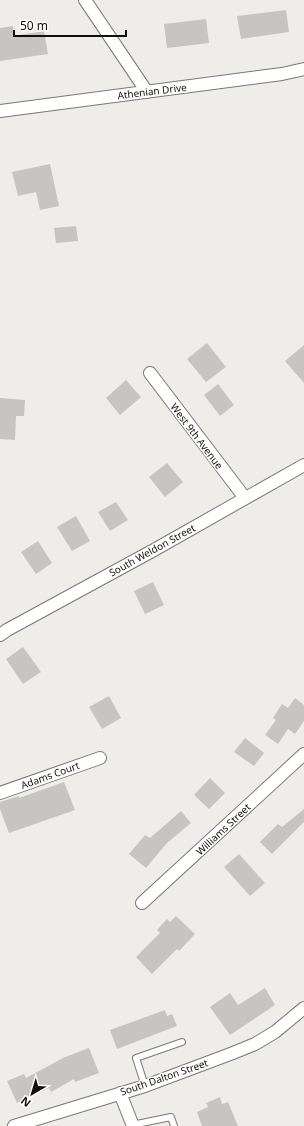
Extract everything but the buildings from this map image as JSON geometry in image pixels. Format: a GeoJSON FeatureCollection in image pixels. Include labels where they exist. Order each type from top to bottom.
{"type":"FeatureCollection","features":[{"type":"Feature","properties":{"kind":"street"},"geometry":{"type":"LineString","coordinates":[[85,0],[147,92]]}},
{"type":"Feature","properties":{"kind":"street","name":"Athenian Drive"},"geometry":{"type":"LineString","coordinates":[[0,111],[282,74],[304,69]]}},
{"type":"Feature","properties":{"kind":"street","name":"West 9th Avenue"},"geometry":{"type":"LineString","coordinates":[[150,373],[245,498]]}},
{"type":"Feature","properties":{"kind":"street","name":"South Weldon Street"},"geometry":{"type":"LineString","coordinates":[[0,636],[7,630],[154,550],[304,465]]}},
{"type":"Feature","properties":{"kind":"street","name":"Williams Street"},"geometry":{"type":"LineString","coordinates":[[142,904],[304,754]]}},
{"type":"Feature","properties":{"kind":"street","name":"Adams Court"},"geometry":{"type":"LineString","coordinates":[[0,793],[100,758]]}},
{"type":"Feature","properties":{"kind":"street","name":"South Dalton Street"},"geometry":{"type":"LineString","coordinates":[[14,1126],[145,1086],[255,1044],[275,1032],[304,1008]]}},
{"type":"Feature","properties":{"kind":"street"},"geometry":{"type":"LineString","coordinates":[[120,1093],[133,1125]]}},
{"type":"Feature","properties":{"kind":"lane"},"geometry":{"type":"LineString","coordinates":[[145,1086],[136,1058],[182,1042]]}},
{"type":"Feature","properties":{"kind":"lane"},"geometry":{"type":"LineString","coordinates":[[133,1125],[171,1117],[174,1126]]}}]}
